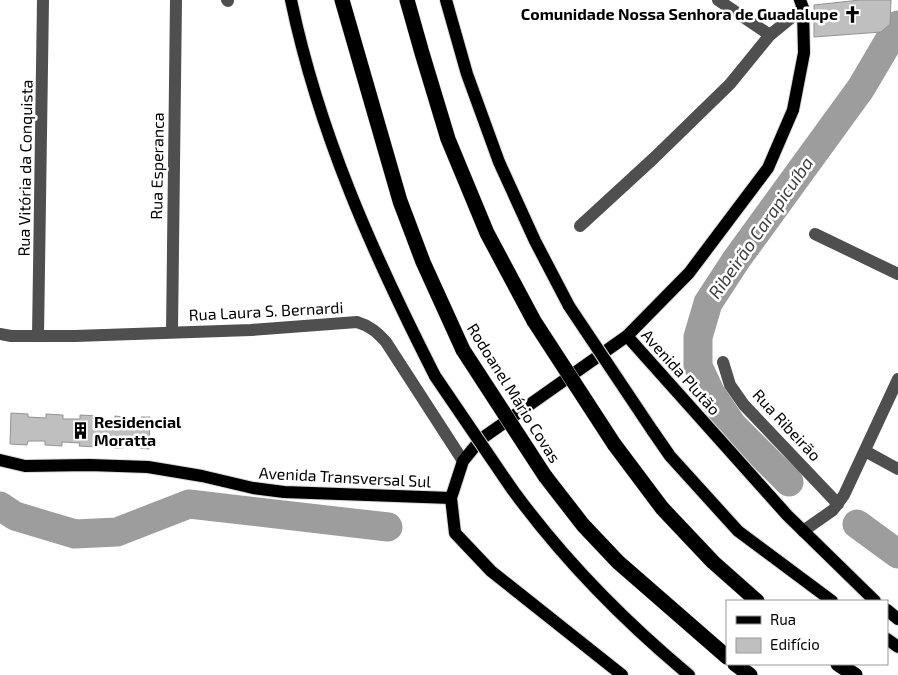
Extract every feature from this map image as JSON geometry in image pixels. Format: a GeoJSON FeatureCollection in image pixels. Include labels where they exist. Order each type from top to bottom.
{"type":"FeatureCollection","features":[{"type":"Feature","properties":{"kind":"highway","name":"Rodoanel Mário Covas"},"geometry":{"type":"LineString","coordinates":[[342,0],[383,147],[400,200],[423,262],[463,350],[545,476],[583,525],[618,562],[726,656]]}},
{"type":"Feature","properties":{"kind":"highway"},"geometry":{"type":"LineString","coordinates":[[407,0],[448,139],[487,233],[534,320],[614,444],[662,508],[713,562],[756,600]]}},
{"type":"Feature","properties":{"kind":"highway"},"geometry":{"type":"LineString","coordinates":[[736,665],[750,675]]}},
{"type":"Feature","properties":{"kind":"highway"},"geometry":{"type":"LineString","coordinates":[[840,665],[855,675]]}},
{"type":"Feature","properties":{"kind":"main road"},"geometry":{"type":"LineString","coordinates":[[291,0],[320,106],[354,204],[396,299],[435,376],[512,489],[542,528],[591,585],[622,616],[689,675]]}},
{"type":"Feature","properties":{"kind":"main road"},"geometry":{"type":"LineString","coordinates":[[446,0],[466,74],[498,162],[535,241],[569,306],[670,456],[738,531],[831,600]]}},
{"type":"Feature","properties":{"kind":"main road"},"geometry":{"type":"LineString","coordinates":[[628,336],[689,272],[768,168],[793,110],[804,53],[801,4]]}},
{"type":"Feature","properties":{"kind":"main road","name":"Avenida Plutão"},"geometry":{"type":"LineString","coordinates":[[622,675],[491,571],[456,534],[451,498],[463,460],[481,439],[628,336],[803,531],[874,600]]}},
{"type":"Feature","properties":{"kind":"main road","name":"Avenida Transversal Sul"},"geometry":{"type":"LineString","coordinates":[[0,460],[25,466],[89,465],[148,467],[202,476],[253,488],[284,492],[451,498]]}},
{"type":"Feature","properties":{"kind":"main road"},"geometry":{"type":"LineString","coordinates":[[888,611],[898,619]]}},
{"type":"Feature","properties":{"kind":"street","name":"Rua Vitória da Conquista"},"geometry":{"type":"LineString","coordinates":[[38,336],[43,0]]}},
{"type":"Feature","properties":{"kind":"street","name":"Rua Esperanca"},"geometry":{"type":"LineString","coordinates":[[172,332],[176,0]]}},
{"type":"Feature","properties":{"kind":"street"},"geometry":{"type":"LineString","coordinates":[[718,0],[770,35]]}},
{"type":"Feature","properties":{"kind":"street"},"geometry":{"type":"LineString","coordinates":[[580,226],[730,84],[770,35],[801,4]]}},
{"type":"Feature","properties":{"kind":"street"},"geometry":{"type":"LineString","coordinates":[[815,234],[898,274]]}},
{"type":"Feature","properties":{"kind":"street","name":"Rua Laura S. Bernardi"},"geometry":{"type":"LineString","coordinates":[[0,334],[38,336],[251,330],[357,322],[367,325],[386,342],[463,460]]}},
{"type":"Feature","properties":{"kind":"street","name":"Rua Ribeirão"},"geometry":{"type":"LineString","coordinates":[[723,362],[730,385],[744,405],[838,504]]}},
{"type":"Feature","properties":{"kind":"street"},"geometry":{"type":"LineString","coordinates":[[803,531],[828,514],[838,504],[898,379]]}},
{"type":"Feature","properties":{"kind":"street"},"geometry":{"type":"LineString","coordinates":[[865,451],[898,468]]}},
{"type":"Feature","properties":{"kind":"building","name":"Comunidade Nossa Senhora de Guadalupe"},"geometry":{"type":"Polygon","coordinates":[[[860,0],[891,0],[890,24],[881,32],[814,37],[814,5],[860,0]]]}},
{"type":"Feature","properties":{"kind":"building","name":"Residencial Moratta"},"geometry":{"type":"Polygon","coordinates":[[[11,413],[28,414],[28,417],[46,418],[46,414],[63,415],[63,419],[80,419],[80,415],[98,416],[98,420],[115,420],[115,416],[124,417],[124,420],[141,421],[141,417],[150,417],[149,449],[140,448],[140,444],[123,444],[123,448],[114,448],[114,444],[97,443],[97,447],[79,446],[80,443],[62,442],[62,446],[45,445],[45,441],[28,441],[27,445],[10,444],[11,413]]]}},
{"type":"Feature","properties":{"kind":"waterway","name":"Ribeirão Carapicuíba"},"geometry":{"type":"LineString","coordinates":[[789,482],[732,425],[711,394],[698,366],[698,337],[708,303],[736,260],[861,88],[898,25]]}},
{"type":"Feature","properties":{"kind":"waterway"},"geometry":{"type":"LineString","coordinates":[[0,506],[15,516],[75,534],[117,532],[189,504],[388,527]]}},
{"type":"Feature","properties":{"kind":"waterway","name":"Ribeirão Carapicuíba"},"geometry":{"type":"LineString","coordinates":[[857,524],[898,554]]}},
{"type":"Feature","properties":{"kind":"place","name":"Comunidade Nossa Senhora de Guadalupe"},"geometry":{"type":"Point","coordinates":[852,14]}},
{"type":"Feature","properties":{"kind":"place","name":"Residencial Moratta"},"geometry":{"type":"Point","coordinates":[80,431]}}]}
